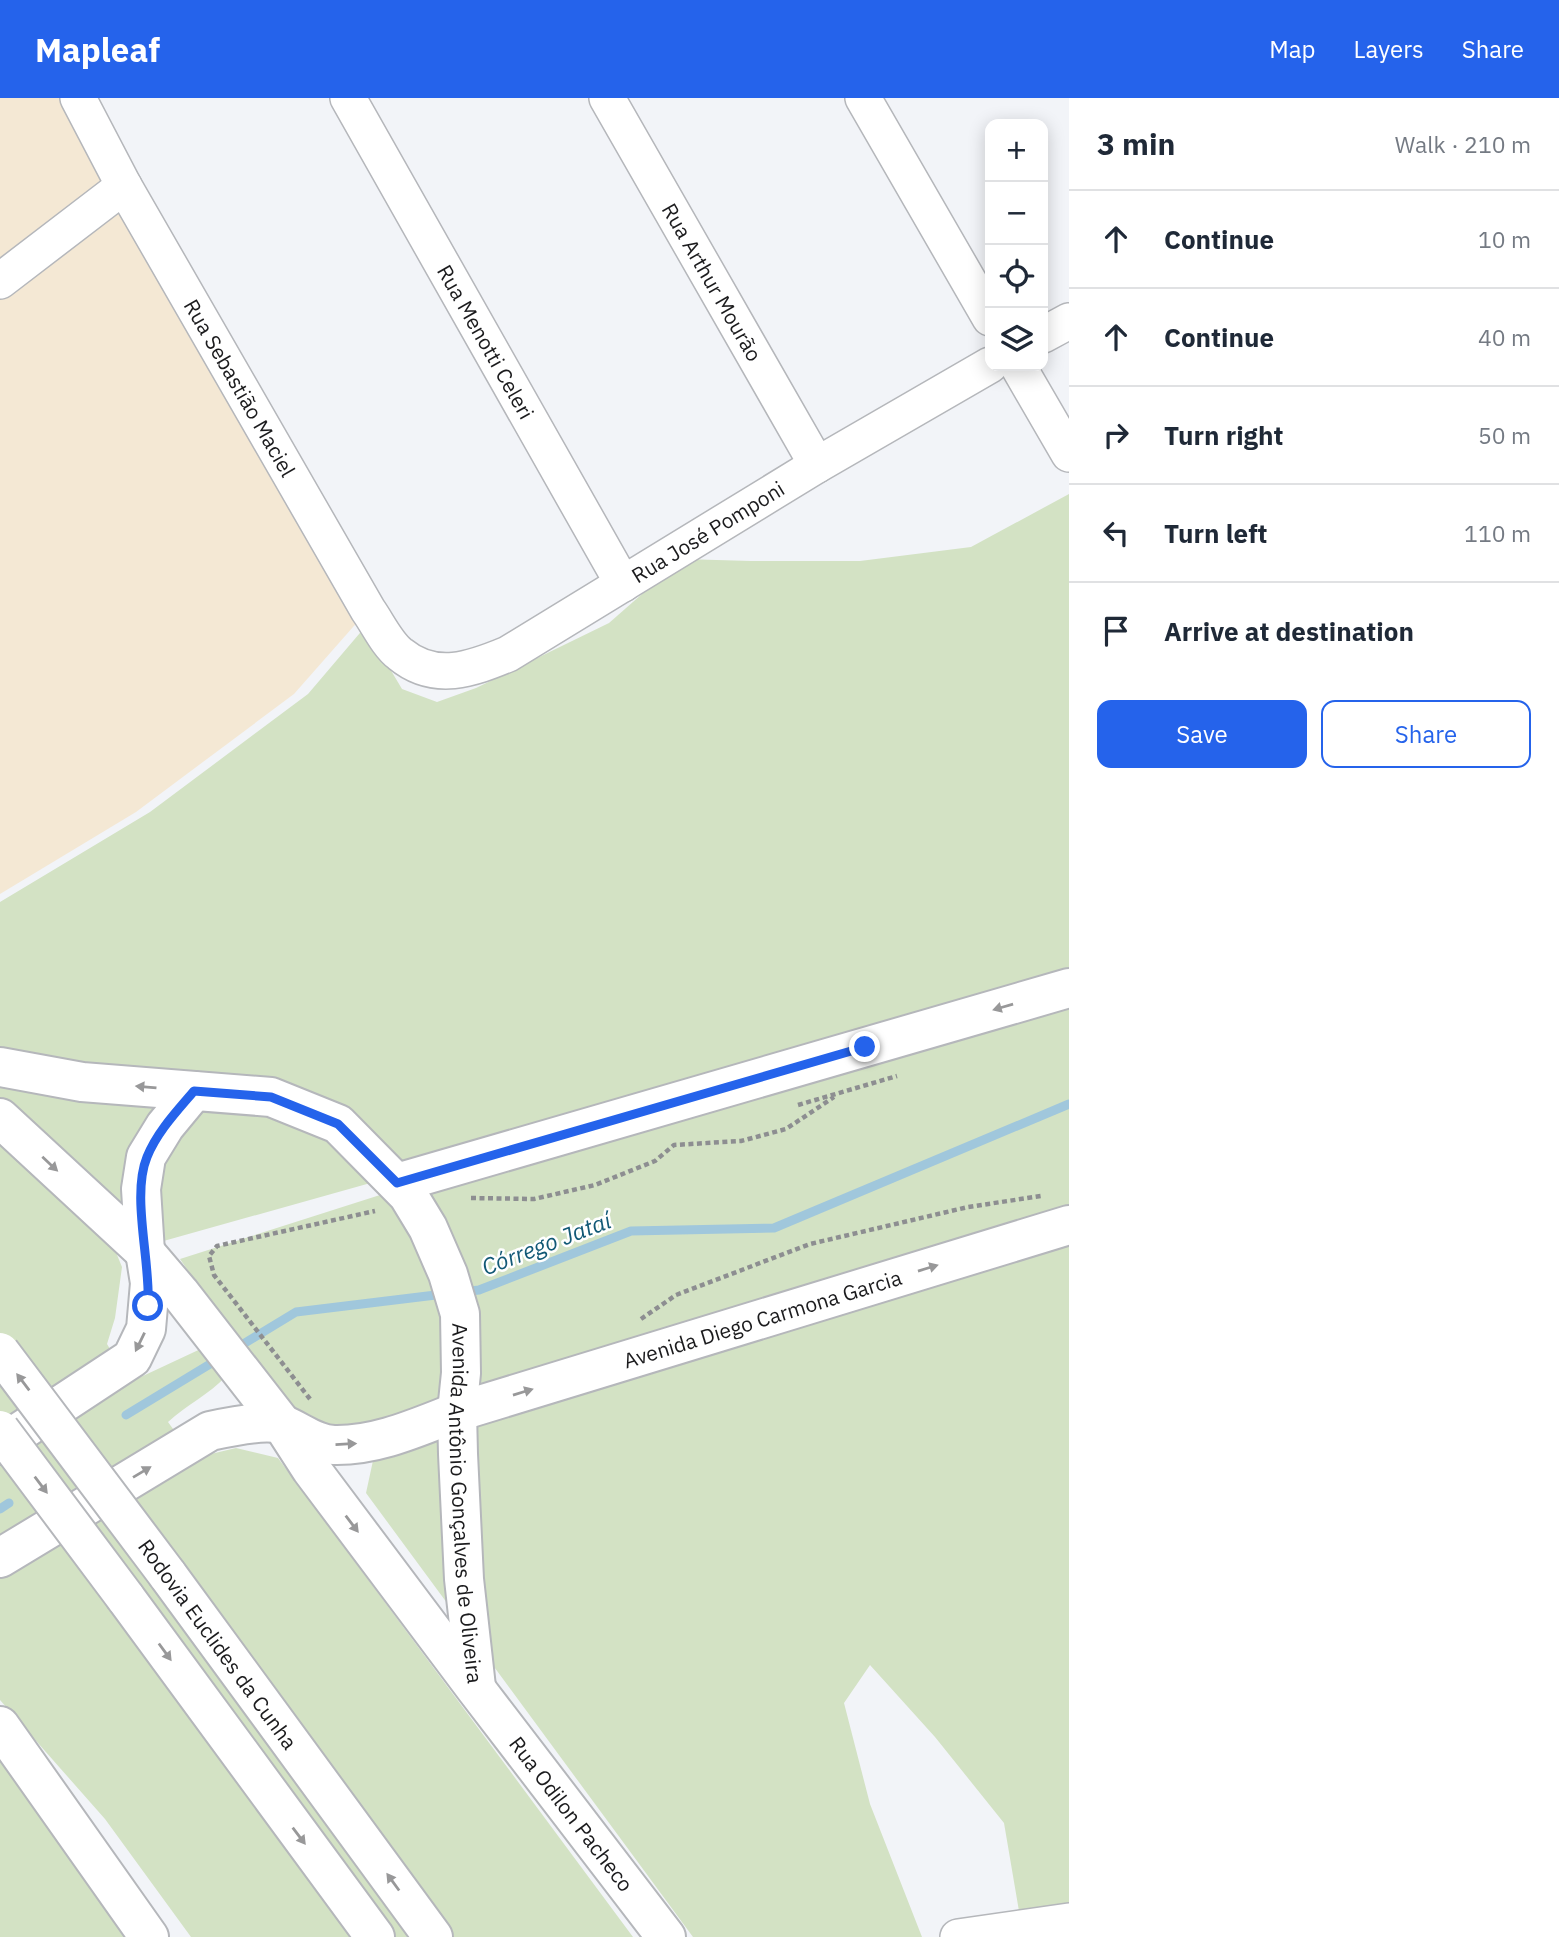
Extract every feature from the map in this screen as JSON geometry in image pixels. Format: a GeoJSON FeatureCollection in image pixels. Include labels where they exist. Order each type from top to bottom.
{"type":"FeatureCollection","features":[{"type":"Feature","properties":{"kind":"main road"},"geometry":{"type":"LineString","coordinates":[[397,1183],[1069,988]]}},
{"type":"Feature","properties":{"kind":"main road","name":"Avenida Antônio Gonçalves de Oliveira"},"geometry":{"type":"LineString","coordinates":[[0,1067],[82,1082],[271,1097],[338,1124],[408,1195],[428,1228],[448,1274],[460,1314],[461,1373],[457,1412],[464,1579],[476,1689]]}},
{"type":"Feature","properties":{"kind":"main road"},"geometry":{"type":"LineString","coordinates":[[0,1445],[132,1358],[146,1329],[150,1283],[145,1252],[142,1189],[146,1157],[165,1126],[194,1091]]}},
{"type":"Feature","properties":{"kind":"main road","name":"Avenida Antônio Gonçalves de Oliveira"},"geometry":{"type":"LineString","coordinates":[[0,1118],[145,1252],[282,1424],[311,1469],[476,1689]]}},
{"type":"Feature","properties":{"kind":"main road","name":"Avenida Diego Carmona Garcia"},"geometry":{"type":"LineString","coordinates":[[282,1424],[304,1437],[331,1445],[368,1443],[457,1412],[1069,1225]]}},
{"type":"Feature","properties":{"kind":"main road","name":"Rodovia Euclides da Cunha"},"geometry":{"type":"LineString","coordinates":[[0,1352],[167,1574],[433,1937]]}},
{"type":"Feature","properties":{"kind":"main road"},"geometry":{"type":"LineString","coordinates":[[0,1558],[210,1431],[242,1424],[282,1424]]}},
{"type":"Feature","properties":{"kind":"main road"},"geometry":{"type":"LineString","coordinates":[[0,1430],[375,1937]]}},
{"type":"Feature","properties":{"kind":"main road","name":"Rua Odilon Pacheco"},"geometry":{"type":"LineString","coordinates":[[476,1689],[667,1937]]}},
{"type":"Feature","properties":{"kind":"main road"},"geometry":{"type":"LineString","coordinates":[[0,1726],[149,1937]]}},
{"type":"Feature","properties":{"kind":"street","name":"Rua Sebastião Maciel"},"geometry":{"type":"LineString","coordinates":[[78,98],[124,186],[368,610],[398,653],[419,666]]}},
{"type":"Feature","properties":{"kind":"street","name":"Rua Menotti Celeri"},"geometry":{"type":"LineString","coordinates":[[348,98],[623,584]]}},
{"type":"Feature","properties":{"kind":"street","name":"Rua Arthur Mourão"},"geometry":{"type":"LineString","coordinates":[[607,98],[817,465]]}},
{"type":"Feature","properties":{"kind":"street"},"geometry":{"type":"LineString","coordinates":[[863,98],[985,309]]}},
{"type":"Feature","properties":{"kind":"street"},"geometry":{"type":"LineString","coordinates":[[0,281],[124,186]]}},
{"type":"Feature","properties":{"kind":"street"},"geometry":{"type":"LineString","coordinates":[[1048,332],[1069,321]]}},
{"type":"Feature","properties":{"kind":"street","name":"Rua José Pomponi"},"geometry":{"type":"LineString","coordinates":[[419,666],[443,671],[470,669],[508,654],[817,465],[985,368]]}},
{"type":"Feature","properties":{"kind":"street"},"geometry":{"type":"LineString","coordinates":[[1021,371],[1069,454]]}},
{"type":"Feature","properties":{"kind":"street"},"geometry":{"type":"LineString","coordinates":[[958,1937],[1069,1921]]}},
{"type":"Feature","properties":{"kind":"path"},"geometry":{"type":"LineString","coordinates":[[470,1198],[534,1199],[595,1185],[655,1161],[674,1145],[741,1141],[786,1129],[840,1093]]}},
{"type":"Feature","properties":{"kind":"path"},"geometry":{"type":"LineString","coordinates":[[639,1321],[676,1295],[810,1244],[968,1207],[1044,1196]]}},
{"type":"Feature","properties":{"kind":"path"},"geometry":{"type":"LineString","coordinates":[[238,1306],[270,1346]]}},
{"type":"Feature","properties":{"kind":"shaded area"},"geometry":{"type":"Polygon","coordinates":[[[0,98],[78,98],[368,610],[294,694],[136,812],[0,894],[0,98]]]}},
{"type":"Feature","properties":{"kind":"green space"},"geometry":{"type":"Polygon","coordinates":[[[1069,494],[1069,1219],[322,1436],[268,1388],[180,1259],[609,1122],[602,1118],[160,1242],[0,1105],[0,902],[150,812],[308,694],[365,627],[402,689],[437,702],[476,688],[609,623],[682,559],[860,561],[971,547],[1069,494]]]}},
{"type":"Feature","properties":{"kind":"green space"},"geometry":{"type":"Polygon","coordinates":[[[0,1145],[113,1245],[122,1267],[115,1318],[107,1344],[130,1382],[207,1346],[226,1376],[168,1422],[194,1458],[236,1448],[278,1458],[633,1937],[191,1937],[105,1819],[0,1700],[0,1578],[6,1568],[0,1555],[0,1145]]]}},
{"type":"Feature","properties":{"kind":"green space"},"geometry":{"type":"Polygon","coordinates":[[[1069,1239],[1069,1909],[1020,1917],[1004,1823],[935,1737],[870,1665],[844,1703],[870,1804],[922,1937],[693,1937],[366,1493],[374,1456],[1069,1239]]]}},
{"type":"Feature","properties":{"kind":"green space"},"geometry":{"type":"Polygon","coordinates":[[[0,1726],[149,1937],[0,1937],[0,1726]]]}},
{"type":"Feature","properties":{"kind":"waterway","name":"Córrego Jataí"},"geometry":{"type":"LineString","coordinates":[[461,1292],[479,1290],[631,1231],[774,1228],[1069,1104]]}},
{"type":"Feature","properties":{"kind":"waterway","name":"Córrego Jataí"},"geometry":{"type":"LineString","coordinates":[[235,1349],[296,1312],[444,1294]]}},
{"type":"Feature","properties":{"kind":"waterway","name":"Córrego Jataí"},"geometry":{"type":"LineString","coordinates":[[126,1415],[220,1358]]}},
{"type":"Feature","properties":{"kind":"waterway","name":"Córrego Jataí"},"geometry":{"type":"LineString","coordinates":[[0,1509],[9,1503]]}},
{"type":"Feature","properties":{"kind":"route"},"geometry":{"type":"LineString","coordinates":[[148,1306],[150,1283],[145,1252],[142,1189],[146,1157],[165,1126],[194,1091],[271,1097],[338,1124],[397,1183],[865,1047]]}}]}
